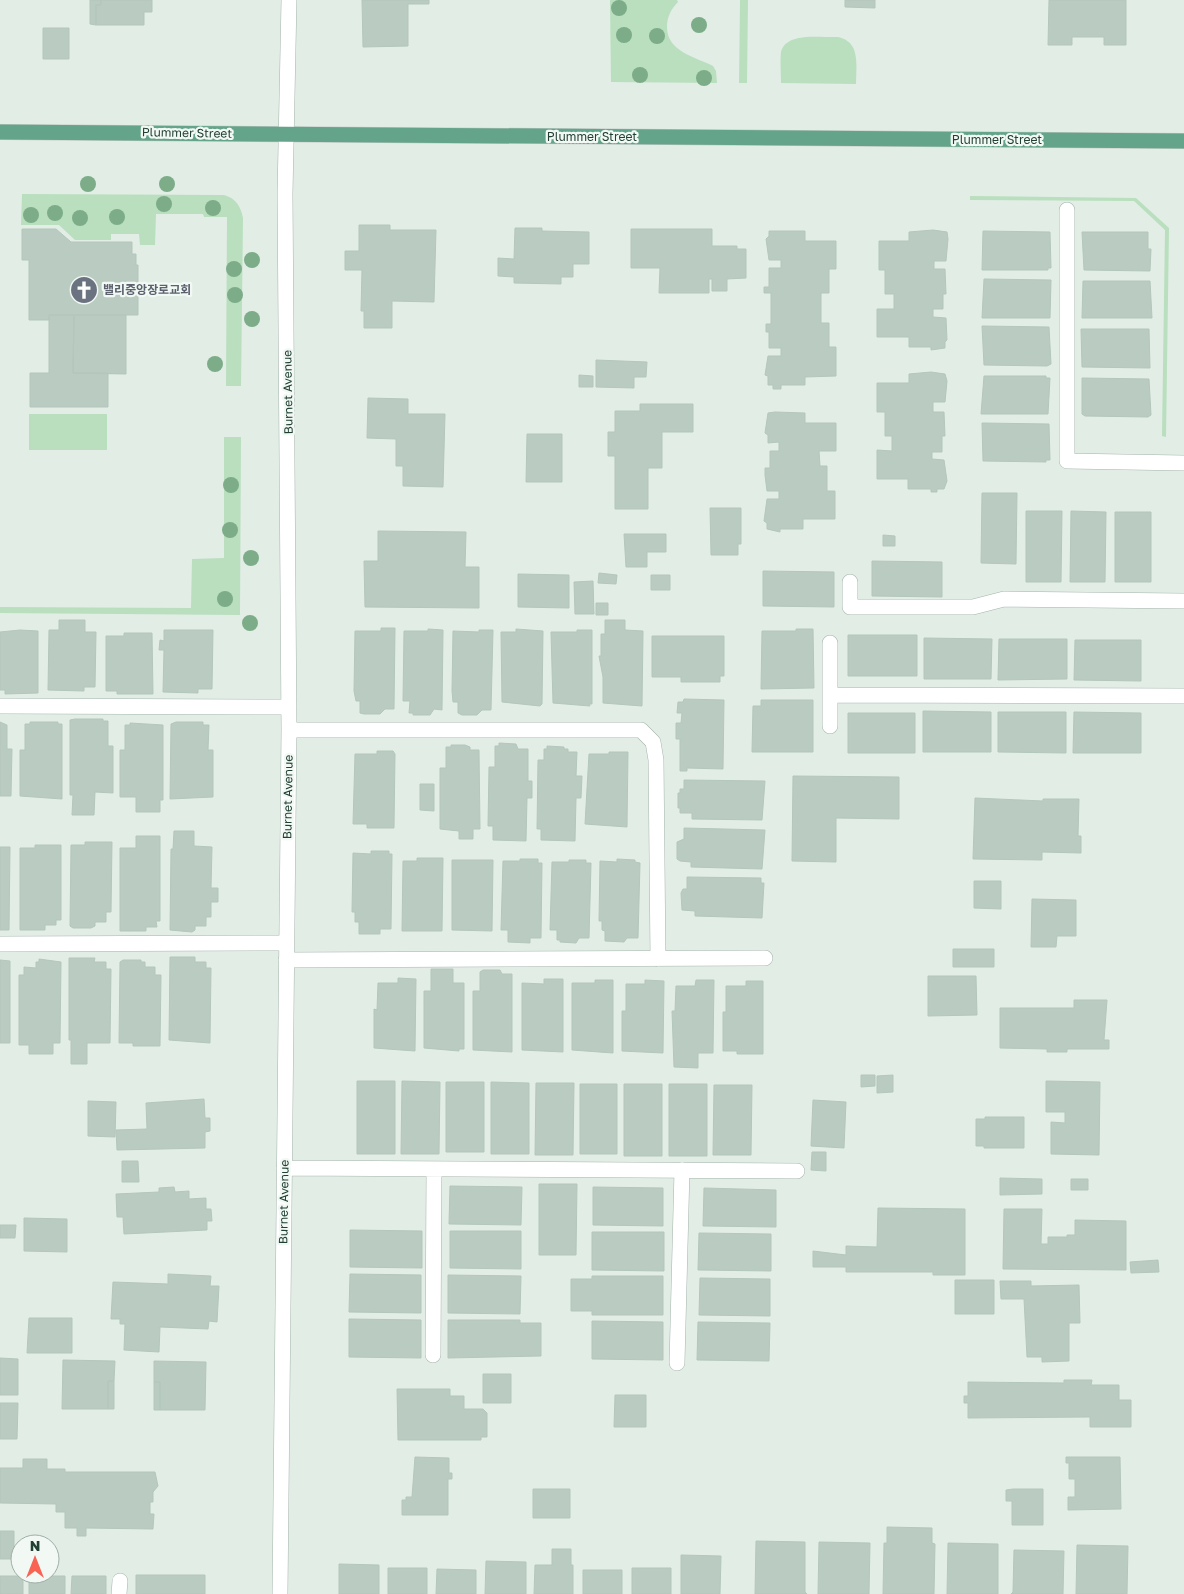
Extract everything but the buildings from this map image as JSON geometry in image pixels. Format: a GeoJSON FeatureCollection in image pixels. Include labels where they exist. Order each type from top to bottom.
{"type":"FeatureCollection","features":[{"type":"Feature","properties":{"kind":"main road","name":"Plummer Street"},"geometry":{"type":"LineString","coordinates":[[0,132],[1184,142]]}},
{"type":"Feature","properties":{"kind":"street","name":"Burnet Avenue"},"geometry":{"type":"LineString","coordinates":[[280,1594],[289,730],[287,134],[289,0]]}},
{"type":"Feature","properties":{"kind":"street"},"geometry":{"type":"LineString","coordinates":[[1067,210],[1067,461],[1184,463]]}},
{"type":"Feature","properties":{"kind":"street"},"geometry":{"type":"LineString","coordinates":[[850,582],[850,607],[973,607],[1004,599],[1184,601]]}},
{"type":"Feature","properties":{"kind":"street"},"geometry":{"type":"LineString","coordinates":[[830,643],[830,726]]}},
{"type":"Feature","properties":{"kind":"street"},"geometry":{"type":"LineString","coordinates":[[830,695],[1184,696]]}},
{"type":"Feature","properties":{"kind":"street"},"geometry":{"type":"LineString","coordinates":[[0,706],[289,707]]}},
{"type":"Feature","properties":{"kind":"street"},"geometry":{"type":"LineString","coordinates":[[289,730],[641,730],[653,742],[656,760],[658,959]]}},
{"type":"Feature","properties":{"kind":"street"},"geometry":{"type":"LineString","coordinates":[[0,944],[286,943]]}},
{"type":"Feature","properties":{"kind":"street"},"geometry":{"type":"LineString","coordinates":[[286,960],[765,958]]}},
{"type":"Feature","properties":{"kind":"street"},"geometry":{"type":"LineString","coordinates":[[284,1168],[797,1170]]}},
{"type":"Feature","properties":{"kind":"street"},"geometry":{"type":"LineString","coordinates":[[433,1355],[434,1169]]}},
{"type":"Feature","properties":{"kind":"street"},"geometry":{"type":"LineString","coordinates":[[677,1363],[682,1170]]}},
{"type":"Feature","properties":{"kind":"green space"},"geometry":{"type":"Polygon","coordinates":[[[610,0],[677,0],[678,2],[671,10],[668,20],[668,35],[677,48],[684,53],[713,66],[716,71],[717,83],[611,82],[610,0]]]}},
{"type":"Feature","properties":{"kind":"green space"},"geometry":{"type":"Polygon","coordinates":[[[740,0],[748,0],[747,83],[739,83],[740,0]]]}},
{"type":"Feature","properties":{"kind":"green space"},"geometry":{"type":"Polygon","coordinates":[[[838,37],[851,44],[854,49],[856,55],[856,84],[781,83],[781,52],[784,45],[797,38],[838,37]]]}},
{"type":"Feature","properties":{"kind":"green space"},"geometry":{"type":"Polygon","coordinates":[[[22,194],[224,195],[235,201],[241,210],[243,218],[241,386],[226,386],[227,217],[204,217],[203,214],[156,214],[155,245],[140,245],[139,234],[111,234],[111,240],[75,240],[59,225],[21,225],[22,194]]]}},
{"type":"Feature","properties":{"kind":"green space"},"geometry":{"type":"Polygon","coordinates":[[[970,196],[1136,198],[1169,228],[1166,437],[1162,436],[1165,230],[1134,201],[970,200],[970,196]]]}},
{"type":"Feature","properties":{"kind":"green space"},"geometry":{"type":"Polygon","coordinates":[[[29,414],[107,414],[107,450],[29,450],[29,414]]]}},
{"type":"Feature","properties":{"kind":"green space"},"geometry":{"type":"Polygon","coordinates":[[[224,437],[241,437],[240,615],[0,613],[0,607],[191,608],[192,559],[224,558],[224,437]]]}},
{"type":"Feature","properties":{"kind":"place","name":"밸리중앙장로교회"},"geometry":{"type":"Point","coordinates":[84,290]}}]}
